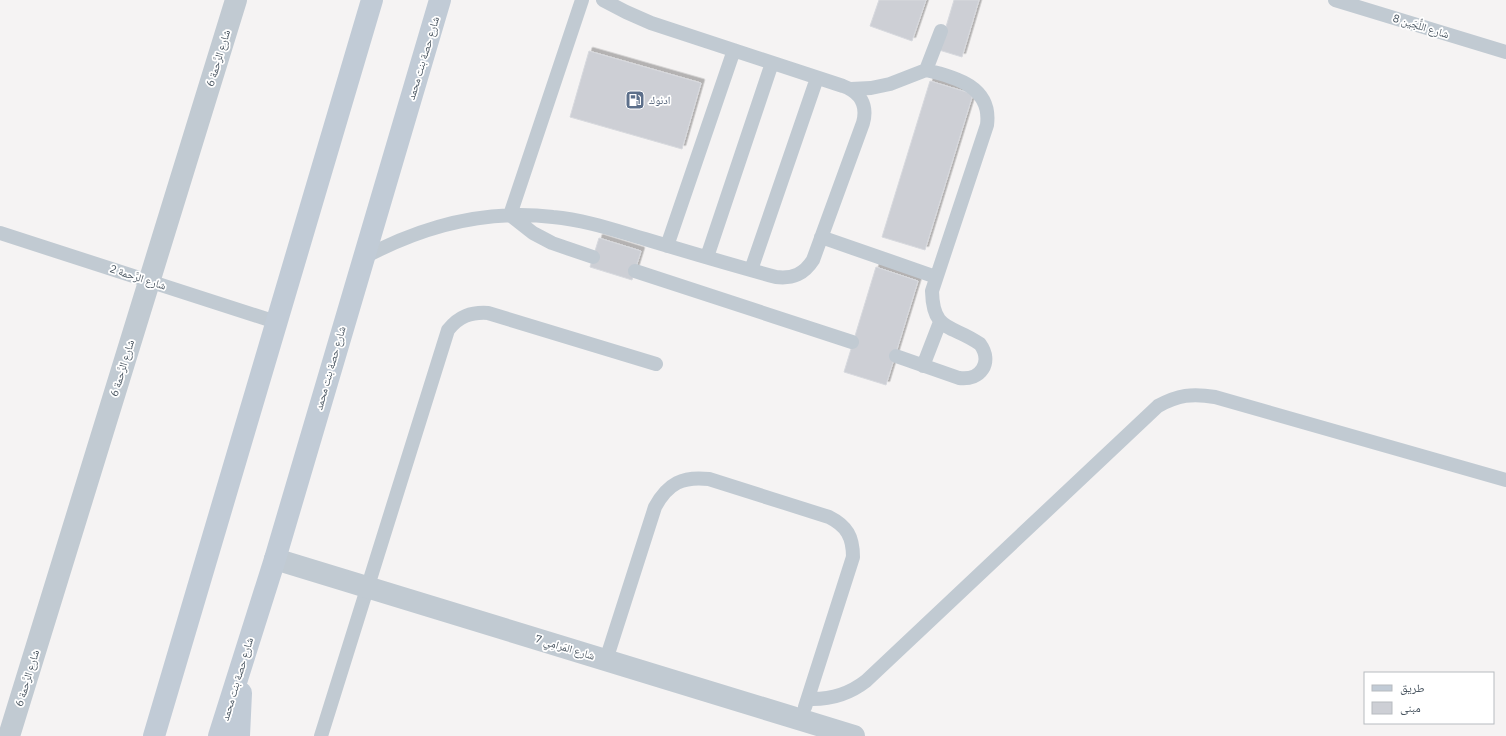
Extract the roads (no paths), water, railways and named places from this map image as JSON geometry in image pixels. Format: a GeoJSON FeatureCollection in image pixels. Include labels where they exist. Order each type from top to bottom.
{"type":"FeatureCollection","features":[{"type":"Feature","properties":{"kind":"main road"},"geometry":{"type":"LineString","coordinates":[[153,734],[372,0]]}},
{"type":"Feature","properties":{"kind":"main road","name":"شارع حصة بنت محمد"},"geometry":{"type":"LineString","coordinates":[[219,736],[275,559],[440,0]]}},
{"type":"Feature","properties":{"kind":"main road"},"geometry":{"type":"LineString","coordinates":[[239,736],[242,664]]}},
{"type":"Feature","properties":{"kind":"street","name":"شارع الرَّحمة 6"},"geometry":{"type":"LineString","coordinates":[[9,736],[236,0]]}},
{"type":"Feature","properties":{"kind":"street","name":"شارع المَرامِي 7"},"geometry":{"type":"LineString","coordinates":[[275,559],[854,736]]}},
{"type":"Feature","properties":{"kind":"lane"},"geometry":{"type":"LineString","coordinates":[[510,216],[582,0]]}},
{"type":"Feature","properties":{"kind":"lane"},"geometry":{"type":"LineString","coordinates":[[363,258],[414,234],[441,225],[468,219],[510,216],[553,216],[581,221],[776,277],[794,277],[808,267],[813,260],[865,115],[865,107],[857,93],[850,89],[651,23],[603,0]]}},
{"type":"Feature","properties":{"kind":"lane","name":"شارع اللُّجَين 8"},"geometry":{"type":"LineString","coordinates":[[1335,0],[1506,52]]}},
{"type":"Feature","properties":{"kind":"lane"},"geometry":{"type":"LineString","coordinates":[[926,70],[941,31]]}},
{"type":"Feature","properties":{"kind":"lane"},"geometry":{"type":"LineString","coordinates":[[667,246],[734,50]]}},
{"type":"Feature","properties":{"kind":"lane"},"geometry":{"type":"LineString","coordinates":[[707,257],[772,63]]}},
{"type":"Feature","properties":{"kind":"lane"},"geometry":{"type":"LineString","coordinates":[[850,89],[871,88],[890,84],[926,70],[970,85],[976,90],[985,103],[988,118],[987,125],[932,291],[934,312],[940,322],[980,344],[984,349],[986,356],[985,363],[978,374],[972,378],[965,379],[896,356]]}},
{"type":"Feature","properties":{"kind":"lane"},"geometry":{"type":"LineString","coordinates":[[751,270],[817,78]]}},
{"type":"Feature","properties":{"kind":"lane"},"geometry":{"type":"LineString","coordinates":[[510,216],[532,233],[552,243],[593,257]]}},
{"type":"Feature","properties":{"kind":"lane","name":"شارع الرَّحمة 2"},"geometry":{"type":"LineString","coordinates":[[0,233],[276,322]]}},
{"type":"Feature","properties":{"kind":"lane"},"geometry":{"type":"LineString","coordinates":[[821,237],[936,277]]}},
{"type":"Feature","properties":{"kind":"lane"},"geometry":{"type":"LineString","coordinates":[[634,271],[852,342]]}},
{"type":"Feature","properties":{"kind":"lane"},"geometry":{"type":"LineString","coordinates":[[321,736],[448,330],[459,319],[477,312],[488,313],[656,364]]}},
{"type":"Feature","properties":{"kind":"lane"},"geometry":{"type":"LineString","coordinates":[[923,366],[940,322]]}},
{"type":"Feature","properties":{"kind":"lane"},"geometry":{"type":"LineString","coordinates":[[808,699],[820,700],[833,698],[851,692],[866,681],[1158,406],[1172,398],[1187,395],[1215,397],[1506,480]]}},
{"type":"Feature","properties":{"kind":"lane"},"geometry":{"type":"LineString","coordinates":[[606,660],[655,507],[662,495],[671,486],[683,480],[696,477],[709,479],[829,517],[842,525],[851,537],[853,546],[852,561],[801,719]]}},
{"type":"Feature","properties":{"kind":"place","name":"ادنوك"},"geometry":{"type":"Point","coordinates":[635,100]}}]}
